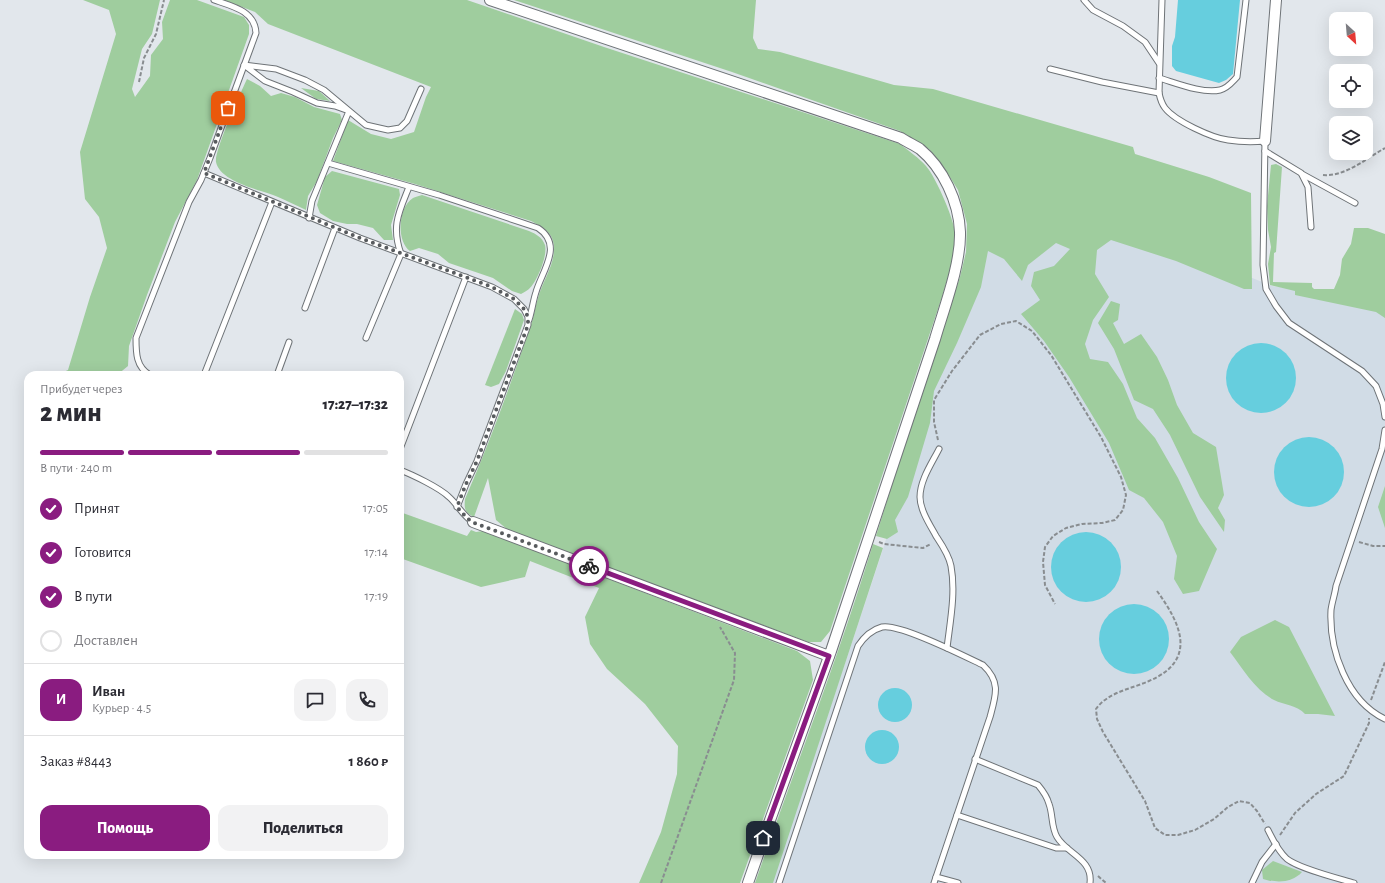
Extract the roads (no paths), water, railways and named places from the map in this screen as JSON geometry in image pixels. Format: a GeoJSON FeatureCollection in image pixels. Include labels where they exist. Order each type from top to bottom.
{"type":"FeatureCollection","features":[{"type":"Feature","properties":{"kind":"street"},"geometry":{"type":"LineString","coordinates":[[490,0],[902,138],[920,149],[934,163],[951,192],[957,211],[960,232],[958,253],[949,292],[935,338],[829,656],[768,823],[748,883]]}},
{"type":"Feature","properties":{"kind":"street"},"geometry":{"type":"LineString","coordinates":[[1265,146],[1276,0]]}},
{"type":"Feature","properties":{"kind":"street"},"geometry":{"type":"LineString","coordinates":[[472,522],[829,656]]}},
{"type":"Feature","properties":{"kind":"lane"},"geometry":{"type":"LineString","coordinates":[[144,371],[139,364],[136,352],[136,338],[189,202],[204,173],[256,33],[256,26],[248,14],[214,0]]}},
{"type":"Feature","properties":{"kind":"lane"},"geometry":{"type":"LineString","coordinates":[[1084,0],[1093,10],[1124,26],[1145,42],[1159,64]]}},
{"type":"Feature","properties":{"kind":"lane"},"geometry":{"type":"LineString","coordinates":[[1162,0],[1159,93],[1164,107],[1174,117],[1192,127],[1226,140],[1251,142],[1265,146],[1301,173],[1356,203]]}},
{"type":"Feature","properties":{"kind":"lane"},"geometry":{"type":"LineString","coordinates":[[1159,78],[1205,91],[1220,90],[1230,85],[1236,77],[1246,0]]}},
{"type":"Feature","properties":{"kind":"lane"},"geometry":{"type":"LineString","coordinates":[[244,65],[276,69],[305,80],[324,90],[366,124],[376,128],[388,130],[400,128],[407,121],[421,89]]}},
{"type":"Feature","properties":{"kind":"lane"},"geometry":{"type":"LineString","coordinates":[[244,65],[265,81],[317,103],[335,106],[349,111]]}},
{"type":"Feature","properties":{"kind":"lane"},"geometry":{"type":"LineString","coordinates":[[1050,69],[1102,82],[1159,93]]}},
{"type":"Feature","properties":{"kind":"lane"},"geometry":{"type":"LineString","coordinates":[[309,218],[312,201],[349,111]]}},
{"type":"Feature","properties":{"kind":"lane"},"geometry":{"type":"LineString","coordinates":[[1265,146],[1263,265],[1266,289],[1276,306],[1289,323],[1362,371],[1376,386],[1383,404],[1385,417]]}},
{"type":"Feature","properties":{"kind":"lane"},"geometry":{"type":"LineString","coordinates":[[328,163],[538,228],[544,232],[548,238],[550,247],[549,262],[536,293],[528,325],[477,461],[457,507]]}},
{"type":"Feature","properties":{"kind":"lane"},"geometry":{"type":"LineString","coordinates":[[204,173],[309,218],[401,254],[492,287],[514,299],[524,309],[528,317],[528,325]]}},
{"type":"Feature","properties":{"kind":"lane"},"geometry":{"type":"LineString","coordinates":[[1301,173],[1308,187],[1311,227]]}},
{"type":"Feature","properties":{"kind":"lane"},"geometry":{"type":"LineString","coordinates":[[366,338],[401,254],[397,241],[397,218],[409,187]]}},
{"type":"Feature","properties":{"kind":"lane"},"geometry":{"type":"LineString","coordinates":[[206,371],[272,202]]}},
{"type":"Feature","properties":{"kind":"lane"},"geometry":{"type":"LineString","coordinates":[[305,308],[335,228]]}},
{"type":"Feature","properties":{"kind":"lane"},"geometry":{"type":"LineString","coordinates":[[404,439],[466,277]]}},
{"type":"Feature","properties":{"kind":"lane"},"geometry":{"type":"LineString","coordinates":[[278,371],[289,342]]}},
{"type":"Feature","properties":{"kind":"lane"},"geometry":{"type":"LineString","coordinates":[[1385,430],[1382,449],[1336,586],[1331,609],[1332,635],[1340,665],[1348,684],[1368,708],[1385,719]]}},
{"type":"Feature","properties":{"kind":"lane"},"geometry":{"type":"LineString","coordinates":[[939,449],[923,482],[920,498],[923,512],[947,553],[951,565],[953,587],[947,648]]}},
{"type":"Feature","properties":{"kind":"lane"},"geometry":{"type":"LineString","coordinates":[[404,471],[414,475],[448,496],[472,522]]}},
{"type":"Feature","properties":{"kind":"lane"},"geometry":{"type":"LineString","coordinates":[[779,883],[858,646],[863,638],[873,631],[883,627],[892,627],[925,638],[983,665],[991,672],[996,682],[993,705],[934,883]]}},
{"type":"Feature","properties":{"kind":"lane"},"geometry":{"type":"LineString","coordinates":[[975,759],[1038,785],[1045,793],[1050,804],[1052,823],[1056,837],[1085,863],[1089,872],[1090,883]]}},
{"type":"Feature","properties":{"kind":"lane"},"geometry":{"type":"LineString","coordinates":[[957,814],[1056,848],[1067,848]]}},
{"type":"Feature","properties":{"kind":"lane"},"geometry":{"type":"LineString","coordinates":[[1268,830],[1279,850],[1287,859],[1298,865],[1354,883]]}},
{"type":"Feature","properties":{"kind":"lane"},"geometry":{"type":"LineString","coordinates":[[1252,883],[1262,862],[1276,844]]}},
{"type":"Feature","properties":{"kind":"lane"},"geometry":{"type":"LineString","coordinates":[[936,877],[958,883]]}},
{"type":"Feature","properties":{"kind":"water"},"geometry":{"type":"Polygon","coordinates":[[[1178,0],[1240,0],[1233,74],[1226,80],[1219,83],[1176,71],[1172,66],[1172,46],[1175,37],[1178,0]]]}},
{"type":"Feature","properties":{"kind":"water"},"geometry":{"type":"Polygon","coordinates":[[[1261,343],[1274,346],[1286,353],[1293,365],[1296,378],[1293,391],[1286,403],[1274,410],[1261,413],[1248,410],[1236,403],[1229,391],[1226,378],[1229,365],[1236,353],[1248,346],[1261,343]]]}},
{"type":"Feature","properties":{"kind":"water"},"geometry":{"type":"Polygon","coordinates":[[[1309,437],[1322,440],[1334,447],[1341,459],[1344,472],[1341,485],[1334,497],[1322,504],[1309,507],[1296,504],[1284,497],[1277,485],[1274,472],[1277,459],[1284,447],[1296,440],[1309,437]]]}},
{"type":"Feature","properties":{"kind":"water"},"geometry":{"type":"Polygon","coordinates":[[[1086,532],[1099,535],[1111,542],[1118,554],[1121,567],[1118,580],[1111,592],[1099,599],[1086,602],[1073,599],[1061,592],[1054,580],[1051,567],[1054,554],[1061,542],[1073,535],[1086,532]]]}},
{"type":"Feature","properties":{"kind":"water"},"geometry":{"type":"Polygon","coordinates":[[[1134,604],[1147,607],[1159,614],[1166,626],[1169,639],[1166,652],[1159,664],[1147,671],[1134,674],[1121,671],[1109,664],[1102,652],[1099,639],[1102,626],[1109,614],[1121,607],[1134,604]]]}},
{"type":"Feature","properties":{"kind":"water"},"geometry":{"type":"Polygon","coordinates":[[[898,688],[907,693],[911,698],[911,712],[907,717],[902,721],[892,722],[888,721],[879,712],[878,702],[879,698],[888,689],[898,688]]]}},
{"type":"Feature","properties":{"kind":"water"},"geometry":{"type":"Polygon","coordinates":[[[885,730],[894,735],[898,740],[898,754],[894,759],[889,763],[879,764],[875,763],[866,754],[865,744],[866,740],[875,731],[885,730]]]}}]}
